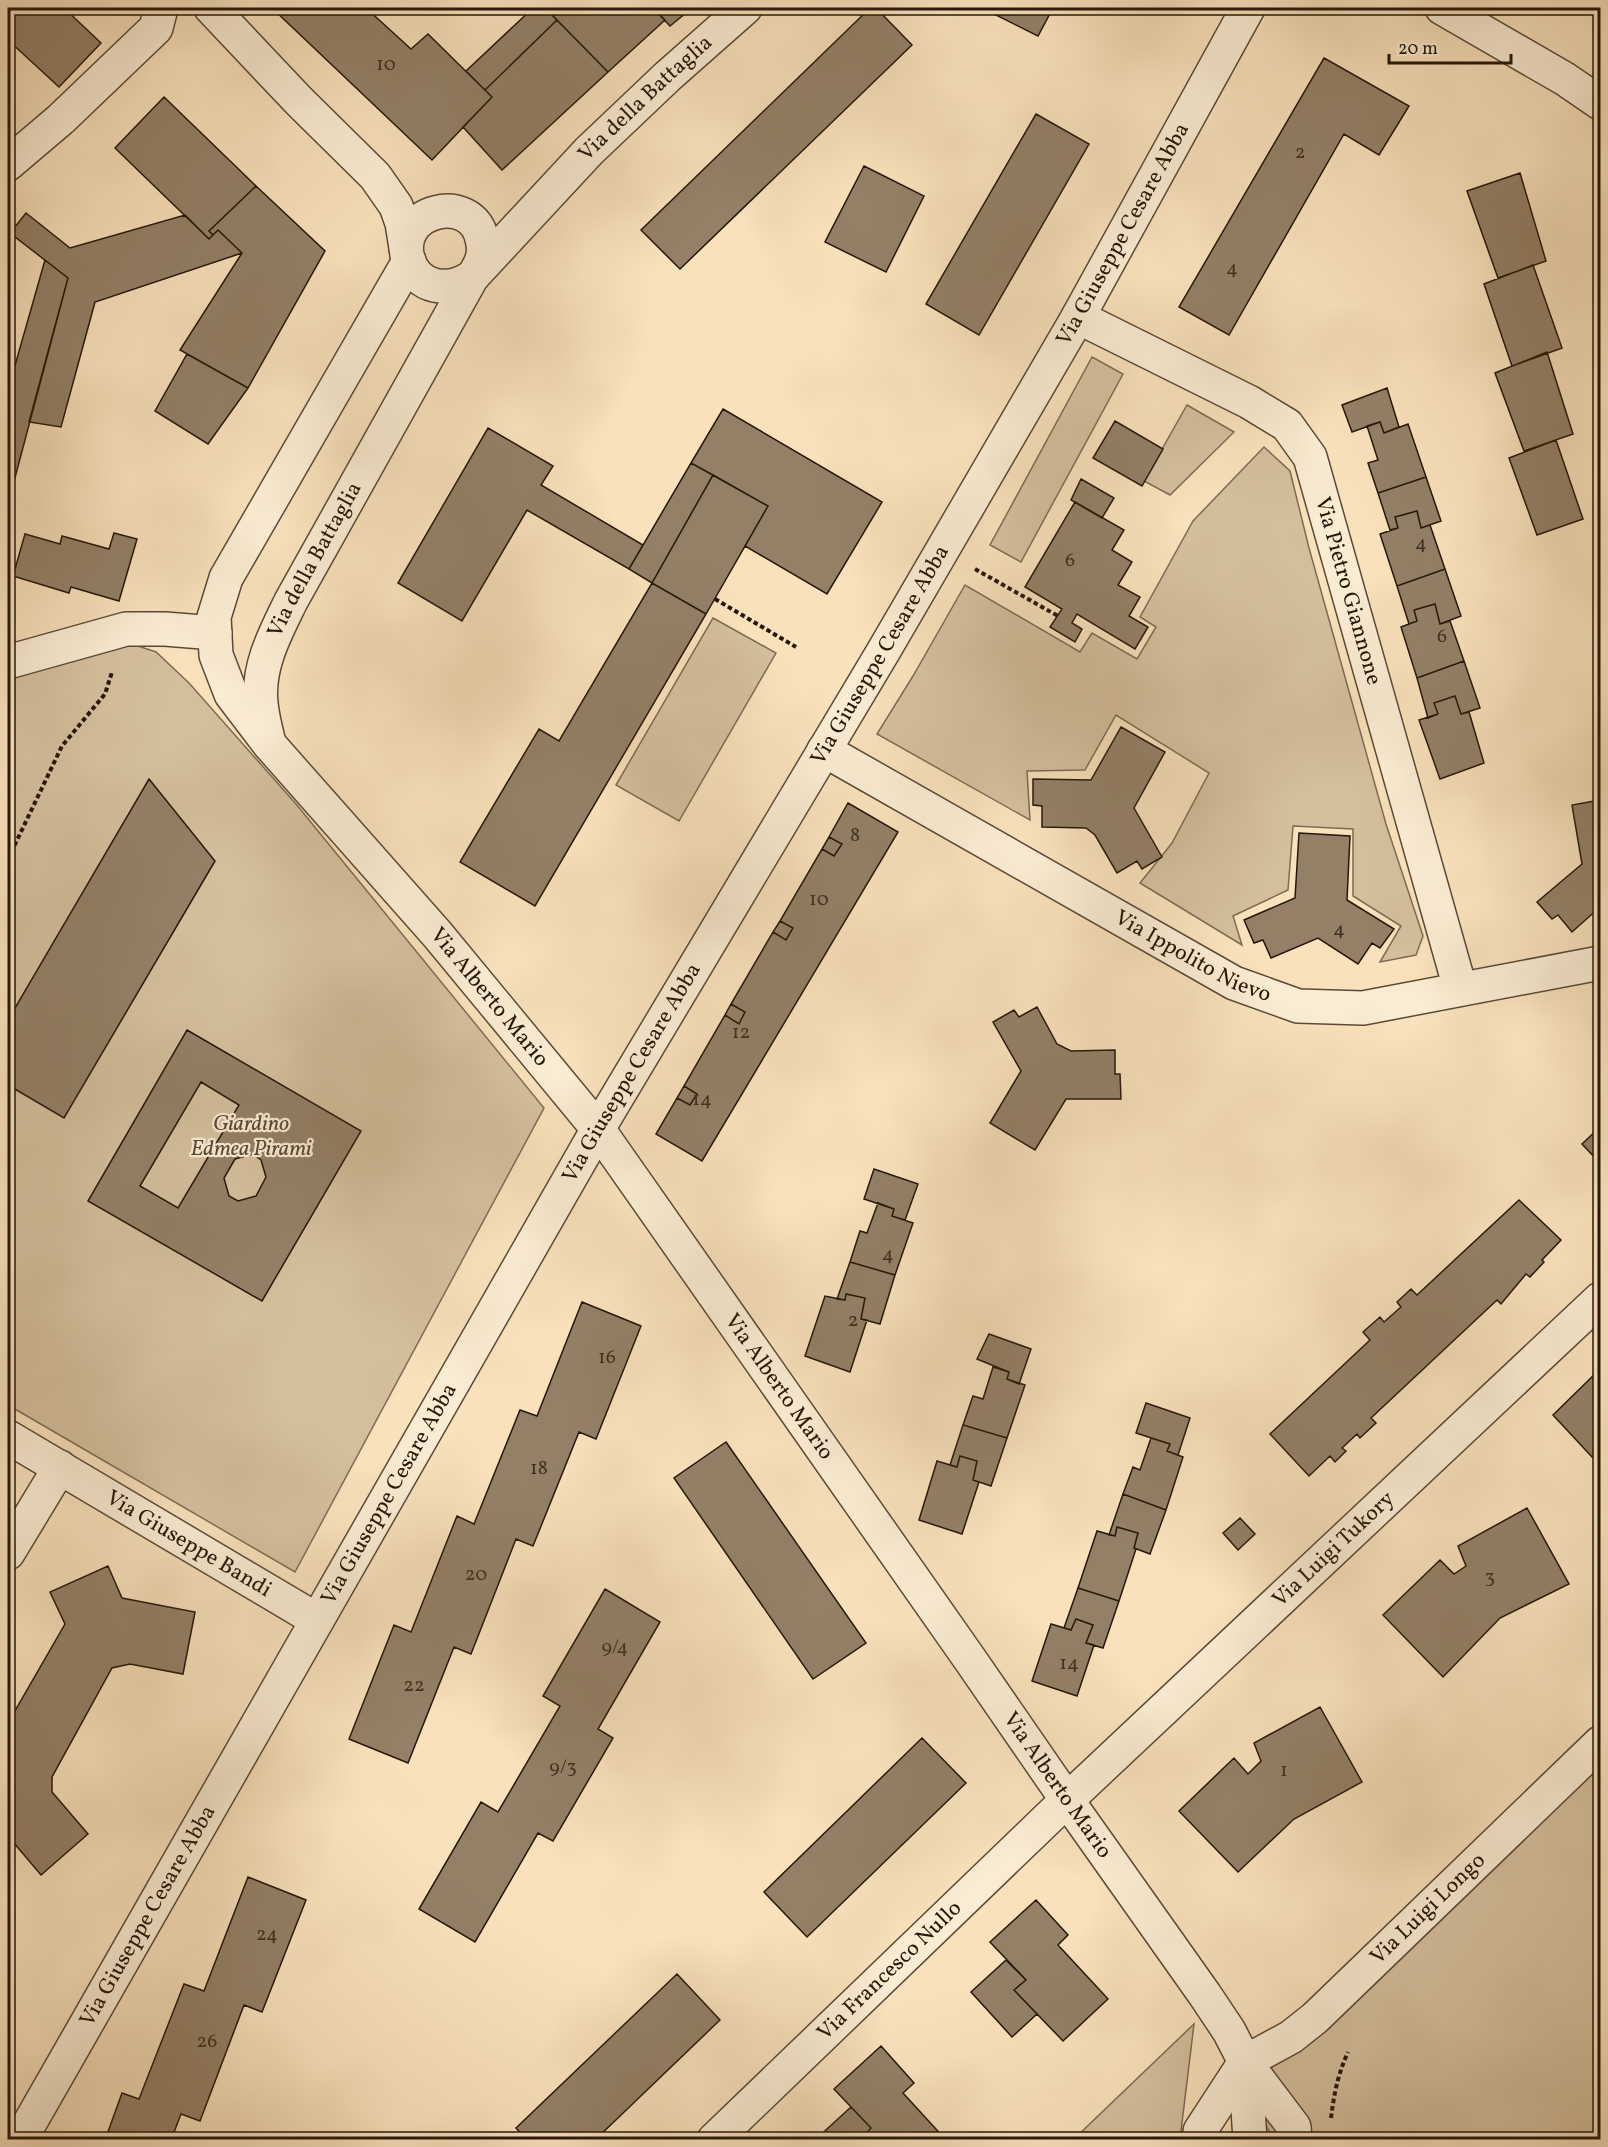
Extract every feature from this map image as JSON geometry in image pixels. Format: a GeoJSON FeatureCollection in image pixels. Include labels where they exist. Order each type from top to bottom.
{"type":"FeatureCollection","features":[{"type":"Feature","properties":{"kind":"street"},"geometry":{"type":"LineString","coordinates":[[8,164],[61,119],[156,28],[161,8]]}},
{"type":"Feature","properties":{"kind":"street"},"geometry":{"type":"LineString","coordinates":[[211,8],[299,101],[375,176],[396,206],[408,255]]}},
{"type":"Feature","properties":{"kind":"street","name":"Via della Battaglia"},"geometry":{"type":"LineString","coordinates":[[408,255],[420,278],[440,287],[460,284],[474,274],[589,151],[745,8]]}},
{"type":"Feature","properties":{"kind":"street","name":"Via Giuseppe Cesare Abba"},"geometry":{"type":"LineString","coordinates":[[20,2139],[597,1129],[824,750],[1078,317],[1248,8]]}},
{"type":"Feature","properties":{"kind":"street"},"geometry":{"type":"LineString","coordinates":[[1442,8],[1565,79],[1600,103]]}},
{"type":"Feature","properties":{"kind":"street"},"geometry":{"type":"LineString","coordinates":[[375,176],[413,199],[452,214]]}},
{"type":"Feature","properties":{"kind":"street","name":"Via della Battaglia"},"geometry":{"type":"LineString","coordinates":[[269,744],[231,694],[216,655],[214,617],[226,578],[408,255],[411,231],[416,224],[422,218],[512,209],[549,193]]}},
{"type":"Feature","properties":{"kind":"street","name":"Via della Battaglia"},"geometry":{"type":"LineString","coordinates":[[269,744],[260,701],[262,674],[271,642],[291,601],[483,256],[483,241],[477,227],[452,214]]}},
{"type":"Feature","properties":{"kind":"street","name":"Via Pietro Giannone"},"geometry":{"type":"LineString","coordinates":[[1078,317],[1249,402],[1287,425],[1310,457],[1460,988]]}},
{"type":"Feature","properties":{"kind":"street"},"geometry":{"type":"LineString","coordinates":[[8,662],[126,629],[215,633]]}},
{"type":"Feature","properties":{"kind":"street","name":"Via Alberto Mario"},"geometry":{"type":"LineString","coordinates":[[269,744],[436,934],[597,1129],[1206,1995],[1245,2062],[1294,2127],[1295,2139]]}},
{"type":"Feature","properties":{"kind":"street","name":"Via Ippolito Nievo"},"geometry":{"type":"LineString","coordinates":[[824,750],[1234,982],[1298,1006],[1363,1008],[1600,963]]}},
{"type":"Feature","properties":{"kind":"street","name":"Via Luigi Tukory"},"geometry":{"type":"LineString","coordinates":[[1067,1800],[1600,1299]]}},
{"type":"Feature","properties":{"kind":"street","name":"Via Giuseppe Bandi"},"geometry":{"type":"LineString","coordinates":[[8,1437],[317,1620]]}},
{"type":"Feature","properties":{"kind":"street"},"geometry":{"type":"LineString","coordinates":[[8,1553],[60,1467]]}},
{"type":"Feature","properties":{"kind":"street","name":"Via Luigi Longo"},"geometry":{"type":"LineString","coordinates":[[1245,2062],[1291,2037],[1315,2018],[1600,1743]]}},
{"type":"Feature","properties":{"kind":"street","name":"Via Francesco Nullo"},"geometry":{"type":"LineString","coordinates":[[714,2139],[1067,1800]]}},
{"type":"Feature","properties":{"kind":"street"},"geometry":{"type":"LineString","coordinates":[[1200,2139],[1200,2131],[1245,2062]]}},
{"type":"Feature","properties":{"kind":"street","name":"Via Alberto Mario"},"geometry":{"type":"LineString","coordinates":[[1245,2062],[1250,2139]]}},
{"type":"Feature","properties":{"kind":"path"},"geometry":{"type":"LineString","coordinates":[[968,566],[1058,616]]}},
{"type":"Feature","properties":{"kind":"path"},"geometry":{"type":"LineString","coordinates":[[715,599],[796,647]]}},
{"type":"Feature","properties":{"kind":"path"},"geometry":{"type":"LineString","coordinates":[[8,859],[62,746],[105,694],[126,629]]}},
{"type":"Feature","properties":{"kind":"path"},"geometry":{"type":"LineString","coordinates":[[1331,2128],[1334,2092],[1340,2069],[1348,2052]]}},
{"type":"Feature","properties":{"kind":"green space"},"geometry":{"type":"Polygon","coordinates":[[[1092,357],[1123,374],[1021,562],[990,545],[1092,357]]]}},
{"type":"Feature","properties":{"kind":"green space"},"geometry":{"type":"Polygon","coordinates":[[[1187,405],[1234,432],[1170,495],[1144,481],[1187,405]]]}},
{"type":"Feature","properties":{"kind":"green space"},"geometry":{"type":"Polygon","coordinates":[[[1264,447],[1290,471],[1309,548],[1386,824],[1423,936],[1416,955],[1380,962],[1401,926],[1353,896],[1353,829],[1293,826],[1288,890],[1233,916],[1242,945],[1140,883],[1172,843],[1209,773],[1116,715],[1085,770],[1027,771],[1030,820],[877,734],[965,585],[1080,652],[1092,633],[1137,659],[1156,627],[1140,617],[1193,521],[1264,447]]]}},
{"type":"Feature","properties":{"kind":"green space"},"geometry":{"type":"Polygon","coordinates":[[[713,618],[776,653],[679,821],[616,785],[713,618]]]}},
{"type":"Feature","properties":{"kind":"green space","name":"Giardino Edmea Pirami"},"geometry":{"type":"Polygon","coordinates":[[[132,644],[156,652],[189,683],[296,804],[544,1108],[295,1572],[8,1405],[8,677],[132,644]]]}},
{"type":"Feature","properties":{"kind":"green space"},"geometry":{"type":"Polygon","coordinates":[[[1600,1729],[1600,2139],[1275,2139],[1234,2081],[1600,1729]]]}},
{"type":"Feature","properties":{"kind":"green space"},"geometry":{"type":"Polygon","coordinates":[[[1194,2024],[1180,2139],[1074,2139],[1194,2024]]]}},
{"type":"Feature","properties":{"kind":"building"},"geometry":{"type":"Polygon","coordinates":[[[8,8],[64,8],[101,43],[59,87],[8,40],[8,8]]]}},
{"type":"Feature","properties":{"kind":"building"},"geometry":{"type":"Polygon","coordinates":[[[272,8],[366,8],[411,49],[428,34],[492,97],[432,160],[272,8]]]}},
{"type":"Feature","properties":{"kind":"building"},"geometry":{"type":"Polygon","coordinates":[[[533,8],[545,8],[557,20],[485,90],[466,71],[533,8]]]}},
{"type":"Feature","properties":{"kind":"building"},"geometry":{"type":"Polygon","coordinates":[[[545,8],[653,8],[665,20],[608,72],[545,8]]]}},
{"type":"Feature","properties":{"kind":"building"},"geometry":{"type":"Polygon","coordinates":[[[653,8],[692,8],[670,26],[653,8]]]}},
{"type":"Feature","properties":{"kind":"building"},"geometry":{"type":"Polygon","coordinates":[[[870,8],[876,8],[912,45],[680,269],[641,230],[870,8]]]}},
{"type":"Feature","properties":{"kind":"building"},"geometry":{"type":"Polygon","coordinates":[[[982,8],[1053,8],[1038,36],[982,8]]]}},
{"type":"Feature","properties":{"kind":"building"},"geometry":{"type":"Polygon","coordinates":[[[557,20],[608,72],[502,170],[463,127],[492,97],[485,90],[557,20]]]}},
{"type":"Feature","properties":{"kind":"building"},"geometry":{"type":"Polygon","coordinates":[[[1324,58],[1409,106],[1379,155],[1344,134],[1229,335],[1179,307],[1324,58]]]}},
{"type":"Feature","properties":{"kind":"building"},"geometry":{"type":"Polygon","coordinates":[[[164,97],[256,186],[209,231],[213,235],[209,239],[115,148],[164,97]]]}},
{"type":"Feature","properties":{"kind":"building"},"geometry":{"type":"Polygon","coordinates":[[[1036,114],[1089,144],[979,335],[926,304],[1036,114]]]}},
{"type":"Feature","properties":{"kind":"building"},"geometry":{"type":"Polygon","coordinates":[[[864,166],[924,196],[886,272],[825,242],[864,166]]]}},
{"type":"Feature","properties":{"kind":"building"},"geometry":{"type":"Polygon","coordinates":[[[1520,173],[1546,261],[1498,278],[1467,191],[1520,173]]]}},
{"type":"Feature","properties":{"kind":"building"},"geometry":{"type":"Polygon","coordinates":[[[256,186],[325,251],[248,388],[180,350],[242,253],[218,230],[213,235],[209,231],[256,186]]]}},
{"type":"Feature","properties":{"kind":"building"},"geometry":{"type":"Polygon","coordinates":[[[26,213],[70,248],[185,215],[209,239],[218,230],[242,253],[95,302],[61,427],[29,422],[68,278],[10,233],[26,213]]]}},
{"type":"Feature","properties":{"kind":"building"},"geometry":{"type":"Polygon","coordinates":[[[45,260],[68,278],[8,504],[8,390],[45,260]]]}},
{"type":"Feature","properties":{"kind":"building"},"geometry":{"type":"Polygon","coordinates":[[[1533,265],[1562,348],[1512,366],[1484,284],[1533,265]]]}},
{"type":"Feature","properties":{"kind":"building"},"geometry":{"type":"Polygon","coordinates":[[[1547,352],[1573,434],[1524,451],[1495,373],[1547,352]]]}},
{"type":"Feature","properties":{"kind":"building"},"geometry":{"type":"Polygon","coordinates":[[[187,354],[248,388],[208,444],[155,411],[187,354]]]}},
{"type":"Feature","properties":{"kind":"building"},"geometry":{"type":"Polygon","coordinates":[[[1387,388],[1399,427],[1384,433],[1380,422],[1352,432],[1342,405],[1387,388]]]}},
{"type":"Feature","properties":{"kind":"building"},"geometry":{"type":"Polygon","coordinates":[[[723,409],[882,502],[827,594],[745,546],[768,506],[691,463],[723,409]]]}},
{"type":"Feature","properties":{"kind":"building"},"geometry":{"type":"Polygon","coordinates":[[[1115,421],[1163,449],[1142,486],[1093,458],[1115,421]]]}},
{"type":"Feature","properties":{"kind":"building"},"geometry":{"type":"Polygon","coordinates":[[[1380,422],[1384,433],[1408,424],[1426,477],[1378,493],[1368,463],[1378,460],[1367,426],[1380,422]]]}},
{"type":"Feature","properties":{"kind":"building"},"geometry":{"type":"Polygon","coordinates":[[[488,428],[553,466],[541,485],[643,545],[629,569],[527,510],[462,621],[398,583],[488,428]]]}},
{"type":"Feature","properties":{"kind":"building"},"geometry":{"type":"Polygon","coordinates":[[[1556,440],[1583,519],[1537,535],[1509,458],[1556,440]]]}},
{"type":"Feature","properties":{"kind":"building"},"geometry":{"type":"Polygon","coordinates":[[[691,463],[713,475],[652,583],[629,569],[691,463]]]}},
{"type":"Feature","properties":{"kind":"building"},"geometry":{"type":"Polygon","coordinates":[[[713,475],[768,506],[706,614],[652,583],[713,475]]]}},
{"type":"Feature","properties":{"kind":"building"},"geometry":{"type":"Polygon","coordinates":[[[1426,477],[1441,521],[1421,528],[1417,511],[1395,517],[1398,528],[1390,530],[1378,493],[1426,477]]]}},
{"type":"Feature","properties":{"kind":"building"},"geometry":{"type":"Polygon","coordinates":[[[1081,479],[1114,498],[1102,518],[1071,500],[1081,479]]]}},
{"type":"Feature","properties":{"kind":"building"},"geometry":{"type":"Polygon","coordinates":[[[1075,502],[1124,530],[1112,550],[1132,562],[1118,585],[1140,597],[1129,616],[1148,627],[1135,649],[1077,614],[1072,623],[1082,629],[1075,642],[1050,627],[1062,609],[1025,587],[1075,502]]]}},
{"type":"Feature","properties":{"kind":"building"},"geometry":{"type":"Polygon","coordinates":[[[1417,511],[1421,528],[1430,525],[1445,569],[1397,586],[1380,534],[1398,528],[1395,517],[1417,511]]]}},
{"type":"Feature","properties":{"kind":"building"},"geometry":{"type":"Polygon","coordinates":[[[114,533],[137,539],[119,601],[71,587],[69,593],[13,576],[25,534],[60,544],[62,536],[109,549],[114,533]]]}},
{"type":"Feature","properties":{"kind":"building"},"geometry":{"type":"Polygon","coordinates":[[[1445,569],[1461,616],[1440,624],[1435,604],[1414,610],[1417,621],[1409,624],[1397,586],[1445,569]]]}},
{"type":"Feature","properties":{"kind":"building"},"geometry":{"type":"Polygon","coordinates":[[[652,583],[706,614],[535,906],[460,862],[539,729],[559,741],[652,583]]]}},
{"type":"Feature","properties":{"kind":"building"},"geometry":{"type":"Polygon","coordinates":[[[1435,604],[1440,624],[1450,621],[1464,661],[1417,678],[1401,627],[1417,621],[1414,610],[1435,604]]]}},
{"type":"Feature","properties":{"kind":"building"},"geometry":{"type":"Polygon","coordinates":[[[1464,661],[1480,708],[1461,714],[1455,696],[1434,703],[1438,714],[1428,718],[1417,678],[1464,661]]]}},
{"type":"Feature","properties":{"kind":"building"},"geometry":{"type":"Polygon","coordinates":[[[1455,696],[1461,714],[1469,712],[1484,763],[1440,779],[1419,720],[1438,714],[1434,703],[1455,696]]]}},
{"type":"Feature","properties":{"kind":"building"},"geometry":{"type":"Polygon","coordinates":[[[1121,727],[1165,752],[1134,808],[1162,857],[1142,869],[1137,861],[1117,873],[1095,835],[1086,828],[1042,827],[1042,806],[1033,805],[1033,779],[1091,780],[1121,727]]]}},
{"type":"Feature","properties":{"kind":"building"},"geometry":{"type":"Polygon","coordinates":[[[149,779],[215,861],[64,1118],[8,1085],[8,1020],[149,779]]]}},
{"type":"Feature","properties":{"kind":"building"},"geometry":{"type":"Polygon","coordinates":[[[1600,800],[1600,907],[1572,932],[1558,915],[1552,919],[1537,902],[1582,864],[1572,805],[1600,800]]]}},
{"type":"Feature","properties":{"kind":"building"},"geometry":{"type":"Polygon","coordinates":[[[848,803],[898,832],[702,1161],[656,1134],[677,1098],[690,1105],[697,1094],[684,1086],[725,1015],[739,1024],[745,1012],[731,1004],[773,932],[786,940],[793,928],[780,921],[822,849],[834,856],[842,844],[829,837],[848,803]]]}},
{"type":"Feature","properties":{"kind":"building"},"geometry":{"type":"Polygon","coordinates":[[[1299,833],[1350,836],[1347,900],[1394,929],[1380,948],[1372,943],[1358,964],[1318,938],[1271,958],[1263,940],[1254,943],[1244,920],[1295,898],[1299,833]]]}},
{"type":"Feature","properties":{"kind":"building"},"geometry":{"type":"Polygon","coordinates":[[[829,837],[842,844],[834,856],[822,849],[829,837]]]}},
{"type":"Feature","properties":{"kind":"building"},"geometry":{"type":"Polygon","coordinates":[[[780,921],[793,928],[786,940],[773,932],[780,921]]]}},
{"type":"Feature","properties":{"kind":"building"},"geometry":{"type":"Polygon","coordinates":[[[731,1004],[745,1012],[739,1024],[725,1015],[731,1004]]]}},
{"type":"Feature","properties":{"kind":"building"},"geometry":{"type":"Polygon","coordinates":[[[1037,1007],[1057,1044],[1071,1051],[1115,1050],[1115,1074],[1120,1074],[1121,1099],[1066,1099],[1035,1150],[990,1123],[1021,1071],[993,1022],[1014,1010],[1019,1017],[1037,1007]]]}},
{"type":"Feature","properties":{"kind":"building"},"geometry":{"type":"Polygon","coordinates":[[[187,1030],[361,1131],[262,1301],[88,1201],[187,1030]],[[201,1082],[140,1186],[178,1208],[239,1105],[201,1082]],[[253,1154],[235,1159],[224,1178],[229,1196],[238,1201],[256,1196],[266,1177],[261,1160],[253,1154]]]}},
{"type":"Feature","properties":{"kind":"building"},"geometry":{"type":"Polygon","coordinates":[[[684,1086],[697,1094],[690,1105],[677,1098],[684,1086]]]}},
{"type":"Feature","properties":{"kind":"building"},"geometry":{"type":"Polygon","coordinates":[[[1600,1127],[1600,1163],[1582,1144],[1600,1127]]]}},
{"type":"Feature","properties":{"kind":"building"},"geometry":{"type":"Polygon","coordinates":[[[874,1169],[918,1184],[905,1220],[892,1216],[894,1209],[864,1199],[874,1169]]]}},
{"type":"Feature","properties":{"kind":"building"},"geometry":{"type":"Polygon","coordinates":[[[1519,1200],[1561,1240],[1530,1277],[1526,1274],[1501,1304],[1497,1300],[1371,1418],[1376,1423],[1360,1438],[1357,1434],[1342,1448],[1346,1451],[1335,1462],[1330,1456],[1309,1476],[1270,1434],[1370,1340],[1363,1332],[1380,1317],[1384,1322],[1401,1307],[1397,1302],[1411,1289],[1417,1295],[1519,1200]]]}},
{"type":"Feature","properties":{"kind":"building"},"geometry":{"type":"Polygon","coordinates":[[[878,1203],[894,1209],[892,1216],[913,1223],[895,1275],[850,1262],[860,1231],[867,1233],[878,1203]]]}},
{"type":"Feature","properties":{"kind":"building"},"geometry":{"type":"Polygon","coordinates":[[[850,1262],[895,1275],[880,1324],[861,1319],[865,1298],[846,1294],[845,1300],[837,1299],[850,1262]]]}},
{"type":"Feature","properties":{"kind":"building"},"geometry":{"type":"Polygon","coordinates":[[[846,1294],[865,1298],[861,1319],[867,1320],[850,1372],[805,1356],[825,1296],[845,1300],[846,1294]]]}},
{"type":"Feature","properties":{"kind":"building"},"geometry":{"type":"Polygon","coordinates":[[[582,1302],[641,1326],[596,1439],[579,1432],[533,1546],[516,1539],[471,1654],[454,1647],[408,1763],[349,1739],[394,1625],[411,1632],[457,1516],[474,1524],[520,1410],[537,1416],[582,1302]]]}},
{"type":"Feature","properties":{"kind":"building"},"geometry":{"type":"Polygon","coordinates":[[[989,1334],[1031,1349],[1019,1384],[1007,1379],[1009,1372],[977,1359],[989,1334]]]}},
{"type":"Feature","properties":{"kind":"building"},"geometry":{"type":"Polygon","coordinates":[[[993,1367],[1009,1372],[1007,1379],[1025,1385],[1007,1438],[963,1425],[973,1396],[983,1399],[993,1367]]]}},
{"type":"Feature","properties":{"kind":"building"},"geometry":{"type":"Polygon","coordinates":[[[1600,1369],[1600,1448],[1592,1457],[1553,1415],[1600,1369]]]}},
{"type":"Feature","properties":{"kind":"building"},"geometry":{"type":"Polygon","coordinates":[[[1146,1403],[1190,1418],[1178,1455],[1167,1451],[1170,1444],[1136,1433],[1146,1403]]]}},
{"type":"Feature","properties":{"kind":"building"},"geometry":{"type":"Polygon","coordinates":[[[963,1425],[1007,1438],[991,1486],[973,1480],[977,1461],[960,1456],[957,1467],[950,1465],[963,1425]]]}},
{"type":"Feature","properties":{"kind":"building"},"geometry":{"type":"Polygon","coordinates":[[[1151,1438],[1170,1444],[1167,1451],[1183,1457],[1166,1510],[1123,1494],[1133,1467],[1140,1470],[1151,1438]]]}},
{"type":"Feature","properties":{"kind":"building"},"geometry":{"type":"Polygon","coordinates":[[[726,1442],[866,1643],[813,1679],[674,1478],[726,1442]]]}},
{"type":"Feature","properties":{"kind":"building"},"geometry":{"type":"Polygon","coordinates":[[[960,1456],[977,1461],[973,1480],[979,1482],[962,1534],[919,1520],[937,1461],[957,1467],[960,1456]]]}},
{"type":"Feature","properties":{"kind":"building"},"geometry":{"type":"Polygon","coordinates":[[[1123,1494],[1166,1510],[1150,1554],[1134,1548],[1138,1533],[1117,1527],[1115,1536],[1109,1535],[1123,1494]]]}},
{"type":"Feature","properties":{"kind":"building"},"geometry":{"type":"Polygon","coordinates":[[[1527,1508],[1569,1584],[1500,1618],[1443,1677],[1383,1615],[1440,1560],[1454,1574],[1466,1566],[1458,1546],[1527,1508]]]}},
{"type":"Feature","properties":{"kind":"building"},"geometry":{"type":"Polygon","coordinates":[[[1240,1518],[1255,1534],[1238,1550],[1223,1533],[1240,1518]]]}},
{"type":"Feature","properties":{"kind":"building"},"geometry":{"type":"Polygon","coordinates":[[[1117,1527],[1138,1533],[1134,1548],[1136,1549],[1119,1601],[1078,1588],[1097,1531],[1115,1536],[1117,1527]]]}},
{"type":"Feature","properties":{"kind":"building"},"geometry":{"type":"Polygon","coordinates":[[[108,1566],[122,1598],[195,1612],[183,1674],[130,1664],[112,1668],[52,1777],[52,1792],[88,1834],[41,1875],[8,1836],[8,1723],[65,1624],[50,1592],[108,1566]]]}},
{"type":"Feature","properties":{"kind":"building"},"geometry":{"type":"Polygon","coordinates":[[[1078,1588],[1119,1601],[1103,1648],[1086,1643],[1093,1625],[1076,1619],[1071,1630],[1064,1628],[1078,1588]]]}},
{"type":"Feature","properties":{"kind":"building"},"geometry":{"type":"Polygon","coordinates":[[[605,1589],[660,1622],[598,1729],[613,1738],[553,1841],[538,1833],[475,1942],[419,1909],[481,1802],[498,1812],[560,1706],[543,1696],[605,1589]]]}},
{"type":"Feature","properties":{"kind":"building"},"geometry":{"type":"Polygon","coordinates":[[[1076,1619],[1093,1625],[1086,1643],[1094,1645],[1077,1696],[1032,1681],[1051,1624],[1071,1630],[1076,1619]]]}},
{"type":"Feature","properties":{"kind":"building"},"geometry":{"type":"Polygon","coordinates":[[[1320,1707],[1362,1782],[1294,1819],[1238,1872],[1179,1811],[1234,1758],[1248,1774],[1261,1761],[1254,1743],[1320,1707]]]}},
{"type":"Feature","properties":{"kind":"building"},"geometry":{"type":"Polygon","coordinates":[[[922,1738],[966,1783],[807,1937],[764,1892],[922,1738]]]}},
{"type":"Feature","properties":{"kind":"building"},"geometry":{"type":"Polygon","coordinates":[[[248,1877],[306,1900],[262,2012],[244,2005],[200,2121],[181,2114],[171,2140],[105,2140],[122,2093],[139,2099],[184,1984],[204,1991],[248,1877]]]}},
{"type":"Feature","properties":{"kind":"building"},"geometry":{"type":"Polygon","coordinates":[[[1036,1900],[1068,1935],[1058,1945],[1108,1999],[1063,2041],[1014,1990],[1026,1980],[990,1942],[1036,1900]]]}},
{"type":"Feature","properties":{"kind":"building"},"geometry":{"type":"Polygon","coordinates":[[[1006,1960],[1026,1980],[1014,1990],[1037,2014],[1012,2037],[971,1992],[1006,1960]]]}},
{"type":"Feature","properties":{"kind":"building"},"geometry":{"type":"Polygon","coordinates":[[[677,1974],[720,2020],[595,2140],[527,2140],[516,2128],[677,1974]]]}},
{"type":"Feature","properties":{"kind":"building"},"geometry":{"type":"Polygon","coordinates":[[[881,2046],[914,2083],[903,2093],[946,2140],[863,2140],[862,2138],[871,2128],[834,2089],[881,2046]]]}},
{"type":"Feature","properties":{"kind":"building"},"geometry":{"type":"Polygon","coordinates":[[[851,2107],[871,2128],[862,2138],[863,2140],[815,2140],[851,2107]]]}}]}
